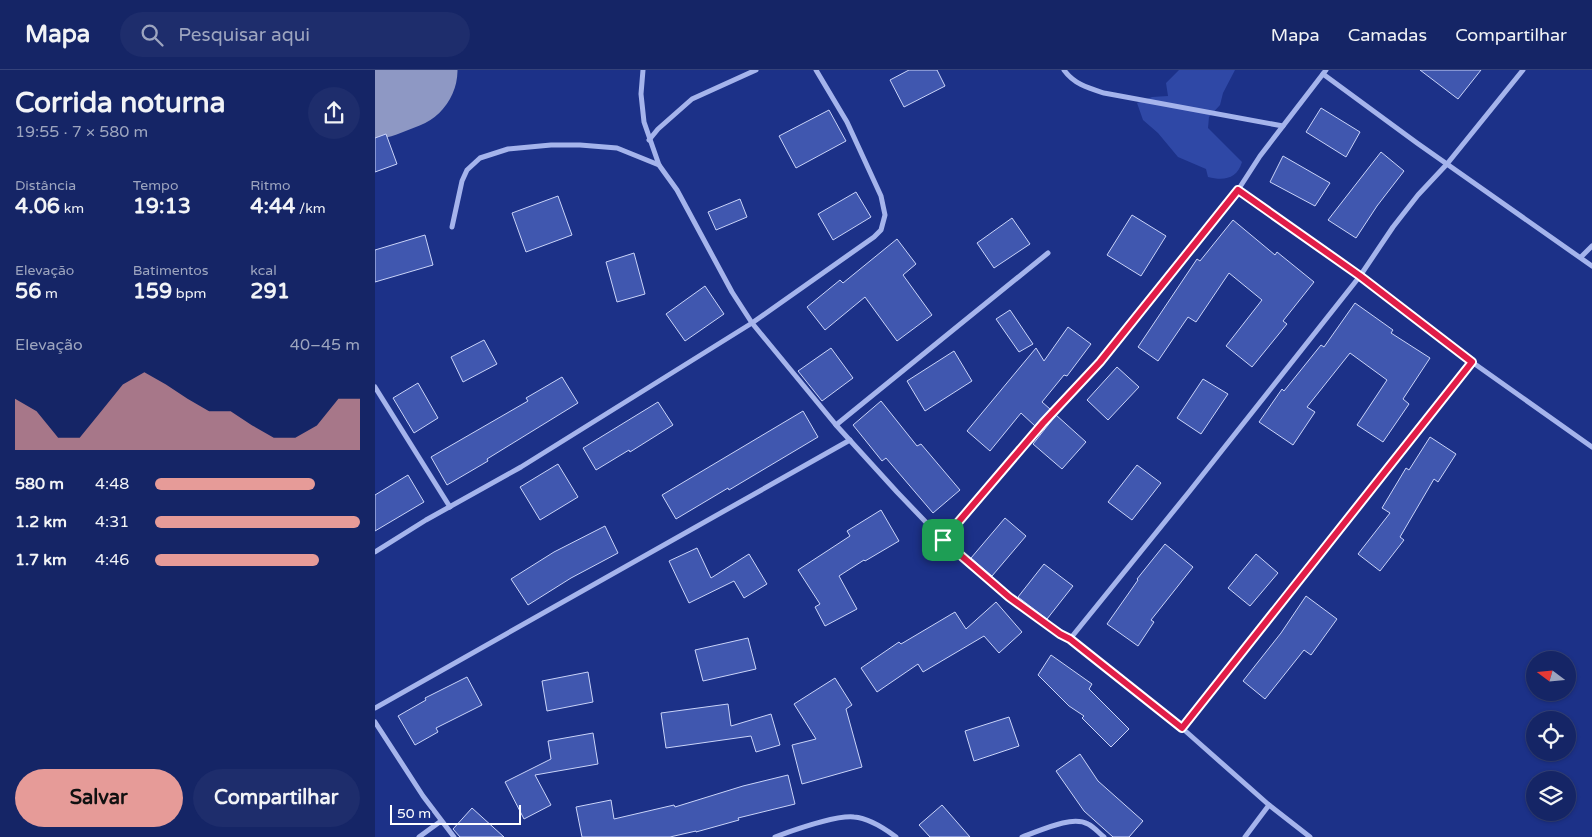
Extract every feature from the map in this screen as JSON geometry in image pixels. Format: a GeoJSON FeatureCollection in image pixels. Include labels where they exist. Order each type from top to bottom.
{"type":"FeatureCollection","features":[{"type":"Feature","properties":{"kind":"street"},"geometry":{"type":"LineString","coordinates":[[643,70],[641,94],[644,122],[659,165],[677,190],[732,292],[752,323],[836,425],[943,540],[1009,597],[1060,634],[1070,639],[1182,728],[1269,805],[1310,837]]}},
{"type":"Feature","properties":{"kind":"street"},"geometry":{"type":"LineString","coordinates":[[649,140],[657,128],[692,99],[756,70]]}},
{"type":"Feature","properties":{"kind":"street"},"geometry":{"type":"LineString","coordinates":[[375,552],[537,456],[752,323],[874,237],[881,230],[885,215],[881,196],[847,122],[816,70]]}},
{"type":"Feature","properties":{"kind":"street"},"geometry":{"type":"LineString","coordinates":[[1063,70],[1075,83],[1103,93],[1283,126]]}},
{"type":"Feature","properties":{"kind":"street"},"geometry":{"type":"LineString","coordinates":[[1070,639],[1360,276],[1393,227],[1418,195],[1447,164],[1523,70]]}},
{"type":"Feature","properties":{"kind":"street"},"geometry":{"type":"LineString","coordinates":[[943,540],[1043,423],[1100,362],[1238,190],[1260,156],[1324,72],[1447,164],[1592,266]]}},
{"type":"Feature","properties":{"kind":"street"},"geometry":{"type":"LineString","coordinates":[[452,227],[462,181],[467,170],[480,158],[508,149],[551,145],[617,148],[659,165]]}},
{"type":"Feature","properties":{"kind":"street"},"geometry":{"type":"LineString","coordinates":[[1238,190],[1360,276],[1472,362],[1592,447]]}},
{"type":"Feature","properties":{"kind":"street"},"geometry":{"type":"LineString","coordinates":[[1581,257],[1592,246]]}},
{"type":"Feature","properties":{"kind":"street"},"geometry":{"type":"LineString","coordinates":[[836,425],[1048,253]]}},
{"type":"Feature","properties":{"kind":"street"},"geometry":{"type":"LineString","coordinates":[[1182,728],[1472,362]]}},
{"type":"Feature","properties":{"kind":"street"},"geometry":{"type":"LineString","coordinates":[[375,387],[450,507]]}},
{"type":"Feature","properties":{"kind":"street"},"geometry":{"type":"LineString","coordinates":[[375,708],[850,440]]}},
{"type":"Feature","properties":{"kind":"street"},"geometry":{"type":"LineString","coordinates":[[375,722],[423,796],[454,837]]}},
{"type":"Feature","properties":{"kind":"street"},"geometry":{"type":"LineString","coordinates":[[1245,837],[1269,805]]}},
{"type":"Feature","properties":{"kind":"street"},"geometry":{"type":"LineString","coordinates":[[775,837],[841,818],[854,817],[869,820],[896,837]]}},
{"type":"Feature","properties":{"kind":"street"},"geometry":{"type":"LineString","coordinates":[[419,837],[441,821]]}},
{"type":"Feature","properties":{"kind":"street"},"geometry":{"type":"LineString","coordinates":[[1022,837],[1065,822],[1076,822],[1088,824],[1104,837]]}},
{"type":"Feature","properties":{"kind":"shaded area"},"geometry":{"type":"Polygon","coordinates":[[[1179,70],[1235,70],[1223,93],[1220,105],[1209,117],[1208,128],[1242,162],[1237,172],[1229,177],[1219,179],[1208,177],[1206,169],[1178,157],[1158,133],[1143,120],[1137,103],[1152,97],[1168,96],[1166,83],[1179,70]]]}},
{"type":"Feature","properties":{"kind":"building"},"geometry":{"type":"Polygon","coordinates":[[[909,70],[937,70],[945,86],[904,107],[890,80],[909,70]]]}},
{"type":"Feature","properties":{"kind":"building"},"geometry":{"type":"Polygon","coordinates":[[[1420,70],[1481,70],[1458,99],[1420,70]]]}},
{"type":"Feature","properties":{"kind":"building"},"geometry":{"type":"Polygon","coordinates":[[[1321,108],[1360,132],[1346,157],[1306,132],[1321,108]]]}},
{"type":"Feature","properties":{"kind":"building"},"geometry":{"type":"Polygon","coordinates":[[[829,110],[846,141],[796,168],[779,136],[829,110]]]}},
{"type":"Feature","properties":{"kind":"building"},"geometry":{"type":"Polygon","coordinates":[[[386,134],[397,164],[375,172],[375,138],[386,134]]]}},
{"type":"Feature","properties":{"kind":"building"},"geometry":{"type":"Polygon","coordinates":[[[1381,152],[1404,171],[1377,206],[1356,238],[1328,220],[1381,152]]]}},
{"type":"Feature","properties":{"kind":"building"},"geometry":{"type":"Polygon","coordinates":[[[1283,156],[1330,183],[1315,206],[1270,182],[1283,156]]]}},
{"type":"Feature","properties":{"kind":"building"},"geometry":{"type":"Polygon","coordinates":[[[856,192],[871,217],[833,240],[818,214],[856,192]]]}},
{"type":"Feature","properties":{"kind":"building"},"geometry":{"type":"Polygon","coordinates":[[[558,196],[572,235],[526,252],[512,213],[558,196]]]}},
{"type":"Feature","properties":{"kind":"building"},"geometry":{"type":"Polygon","coordinates":[[[740,199],[747,217],[716,230],[708,212],[740,199]]]}},
{"type":"Feature","properties":{"kind":"building"},"geometry":{"type":"Polygon","coordinates":[[[1132,215],[1166,236],[1141,276],[1107,255],[1132,215]]]}},
{"type":"Feature","properties":{"kind":"building"},"geometry":{"type":"Polygon","coordinates":[[[1012,218],[1030,244],[994,268],[977,243],[1012,218]]]}},
{"type":"Feature","properties":{"kind":"building"},"geometry":{"type":"Polygon","coordinates":[[[1233,220],[1275,255],[1277,252],[1314,282],[1283,321],[1287,324],[1252,367],[1226,346],[1262,300],[1229,273],[1196,322],[1188,317],[1158,361],[1138,347],[1197,259],[1200,261],[1233,220]]]}},
{"type":"Feature","properties":{"kind":"building"},"geometry":{"type":"Polygon","coordinates":[[[425,235],[433,265],[375,282],[375,250],[425,235]]]}},
{"type":"Feature","properties":{"kind":"building"},"geometry":{"type":"Polygon","coordinates":[[[897,239],[916,264],[903,275],[932,315],[897,341],[865,297],[825,330],[807,307],[840,280],[843,283],[897,239]]]}},
{"type":"Feature","properties":{"kind":"building"},"geometry":{"type":"Polygon","coordinates":[[[634,253],[645,294],[617,302],[606,262],[634,253]]]}},
{"type":"Feature","properties":{"kind":"building"},"geometry":{"type":"Polygon","coordinates":[[[705,286],[724,314],[685,341],[666,314],[705,286]]]}},
{"type":"Feature","properties":{"kind":"building"},"geometry":{"type":"Polygon","coordinates":[[[1355,303],[1393,330],[1391,333],[1430,358],[1403,399],[1409,404],[1383,442],[1357,425],[1387,380],[1350,353],[1307,407],[1315,412],[1293,445],[1259,422],[1282,389],[1284,391],[1321,345],[1324,347],[1355,303]]]}},
{"type":"Feature","properties":{"kind":"building"},"geometry":{"type":"Polygon","coordinates":[[[1010,310],[1033,344],[1019,352],[996,319],[1010,310]]]}},
{"type":"Feature","properties":{"kind":"building"},"geometry":{"type":"Polygon","coordinates":[[[1068,327],[1091,344],[1067,376],[1064,375],[1042,402],[1050,409],[1035,426],[1021,413],[990,451],[967,431],[1036,348],[1044,361],[1068,327]]]}},
{"type":"Feature","properties":{"kind":"building"},"geometry":{"type":"Polygon","coordinates":[[[484,340],[497,364],[463,382],[451,357],[484,340]]]}},
{"type":"Feature","properties":{"kind":"building"},"geometry":{"type":"Polygon","coordinates":[[[831,348],[853,378],[822,401],[798,371],[831,348]]]}},
{"type":"Feature","properties":{"kind":"building"},"geometry":{"type":"Polygon","coordinates":[[[954,351],[972,381],[925,411],[907,381],[954,351]]]}},
{"type":"Feature","properties":{"kind":"building"},"geometry":{"type":"Polygon","coordinates":[[[1117,367],[1139,387],[1108,420],[1087,400],[1117,367]]]}},
{"type":"Feature","properties":{"kind":"building"},"geometry":{"type":"Polygon","coordinates":[[[562,377],[578,403],[447,485],[431,457],[528,401],[526,398],[562,377]]]}},
{"type":"Feature","properties":{"kind":"building"},"geometry":{"type":"Polygon","coordinates":[[[1203,379],[1228,394],[1201,434],[1177,418],[1203,379]]]}},
{"type":"Feature","properties":{"kind":"building"},"geometry":{"type":"Polygon","coordinates":[[[418,383],[438,418],[414,433],[393,398],[418,383]]]}},
{"type":"Feature","properties":{"kind":"building"},"geometry":{"type":"Polygon","coordinates":[[[881,401],[917,446],[921,444],[960,490],[933,513],[886,458],[882,461],[853,425],[881,401]]]}},
{"type":"Feature","properties":{"kind":"building"},"geometry":{"type":"Polygon","coordinates":[[[658,402],[673,425],[630,452],[629,450],[596,470],[583,448],[658,402]]]}},
{"type":"Feature","properties":{"kind":"building"},"geometry":{"type":"Polygon","coordinates":[[[803,411],[818,437],[676,519],[662,495],[803,411]]]}},
{"type":"Feature","properties":{"kind":"building"},"geometry":{"type":"Polygon","coordinates":[[[1056,415],[1086,442],[1062,469],[1033,444],[1056,415]]]}},
{"type":"Feature","properties":{"kind":"building"},"geometry":{"type":"Polygon","coordinates":[[[1430,437],[1456,454],[1438,482],[1434,479],[1400,537],[1404,540],[1380,571],[1358,554],[1390,513],[1382,508],[1406,468],[1409,470],[1430,437]]]}},
{"type":"Feature","properties":{"kind":"building"},"geometry":{"type":"Polygon","coordinates":[[[558,464],[578,497],[540,520],[520,487],[558,464]]]}},
{"type":"Feature","properties":{"kind":"building"},"geometry":{"type":"Polygon","coordinates":[[[1137,465],[1161,483],[1132,520],[1108,502],[1137,465]]]}},
{"type":"Feature","properties":{"kind":"building"},"geometry":{"type":"Polygon","coordinates":[[[408,475],[424,502],[375,531],[375,495],[408,475]]]}},
{"type":"Feature","properties":{"kind":"building"},"geometry":{"type":"Polygon","coordinates":[[[881,510],[899,541],[839,576],[857,609],[825,626],[815,607],[820,604],[798,570],[850,536],[847,531],[881,510]]]}},
{"type":"Feature","properties":{"kind":"building"},"geometry":{"type":"Polygon","coordinates":[[[1005,518],[1026,536],[992,576],[971,558],[1005,518]]]}},
{"type":"Feature","properties":{"kind":"building"},"geometry":{"type":"Polygon","coordinates":[[[605,526],[618,553],[571,578],[528,605],[511,579],[554,552],[605,526]]]}},
{"type":"Feature","properties":{"kind":"building"},"geometry":{"type":"Polygon","coordinates":[[[1165,544],[1193,567],[1151,620],[1154,622],[1138,646],[1107,624],[1137,579],[1165,544]]]}},
{"type":"Feature","properties":{"kind":"building"},"geometry":{"type":"Polygon","coordinates":[[[697,548],[711,578],[749,554],[767,584],[744,598],[734,581],[689,603],[669,561],[697,548]]]}},
{"type":"Feature","properties":{"kind":"building"},"geometry":{"type":"Polygon","coordinates":[[[1256,554],[1278,573],[1250,606],[1228,588],[1256,554]]]}},
{"type":"Feature","properties":{"kind":"building"},"geometry":{"type":"Polygon","coordinates":[[[1044,564],[1073,586],[1047,619],[1018,597],[1044,564]]]}},
{"type":"Feature","properties":{"kind":"building"},"geometry":{"type":"Polygon","coordinates":[[[1306,596],[1337,619],[1311,655],[1304,650],[1265,699],[1243,681],[1281,633],[1306,596]]]}},
{"type":"Feature","properties":{"kind":"building"},"geometry":{"type":"Polygon","coordinates":[[[996,602],[1022,632],[999,653],[984,636],[923,672],[918,664],[877,692],[861,668],[899,642],[901,644],[955,612],[966,629],[996,602]]]}},
{"type":"Feature","properties":{"kind":"building"},"geometry":{"type":"Polygon","coordinates":[[[748,638],[756,669],[703,681],[695,650],[748,638]]]}},
{"type":"Feature","properties":{"kind":"building"},"geometry":{"type":"Polygon","coordinates":[[[1051,655],[1092,684],[1089,689],[1129,729],[1111,747],[1082,718],[1084,716],[1069,706],[1038,675],[1051,655]]]}},
{"type":"Feature","properties":{"kind":"building"},"geometry":{"type":"Polygon","coordinates":[[[588,672],[593,702],[547,711],[542,681],[588,672]]]}},
{"type":"Feature","properties":{"kind":"building"},"geometry":{"type":"Polygon","coordinates":[[[467,677],[482,705],[436,728],[438,732],[415,745],[398,716],[426,700],[425,698],[467,677]]]}},
{"type":"Feature","properties":{"kind":"building"},"geometry":{"type":"Polygon","coordinates":[[[835,678],[852,705],[846,709],[862,767],[802,784],[792,745],[816,739],[794,704],[835,678]]]}},
{"type":"Feature","properties":{"kind":"building"},"geometry":{"type":"Polygon","coordinates":[[[728,704],[731,726],[771,714],[780,745],[756,752],[751,736],[666,748],[661,713],[728,704]]]}},
{"type":"Feature","properties":{"kind":"building"},"geometry":{"type":"Polygon","coordinates":[[[1009,717],[1019,746],[974,761],[965,731],[1009,717]]]}},
{"type":"Feature","properties":{"kind":"building"},"geometry":{"type":"Polygon","coordinates":[[[593,733],[598,764],[535,775],[551,805],[524,819],[505,782],[551,759],[548,741],[593,733]]]}},
{"type":"Feature","properties":{"kind":"building"},"geometry":{"type":"Polygon","coordinates":[[[1080,754],[1098,781],[1143,821],[1129,837],[1113,837],[1084,811],[1056,771],[1080,754]]]}},
{"type":"Feature","properties":{"kind":"building"},"geometry":{"type":"Polygon","coordinates":[[[788,775],[795,804],[738,818],[739,820],[696,832],[670,837],[582,837],[576,807],[611,800],[614,819],[674,805],[675,807],[743,786],[788,775]]]}},
{"type":"Feature","properties":{"kind":"building"},"geometry":{"type":"Polygon","coordinates":[[[942,805],[970,837],[930,837],[919,825],[942,805]]]}},
{"type":"Feature","properties":{"kind":"building"},"geometry":{"type":"Polygon","coordinates":[[[472,808],[504,837],[460,837],[453,829],[472,808]]]}},
{"type":"Feature","properties":{"kind":"runway"},"geometry":{"type":"LineString","coordinates":[[375,79],[398,70]]}},
{"type":"Feature","properties":{"kind":"route"},"geometry":{"type":"LineString","coordinates":[[1238,190],[1360,276],[1472,362],[1182,728],[1070,639],[1060,634],[1009,597],[943,540],[1043,423],[1100,362],[1200,240],[1238,190]]}}]}
